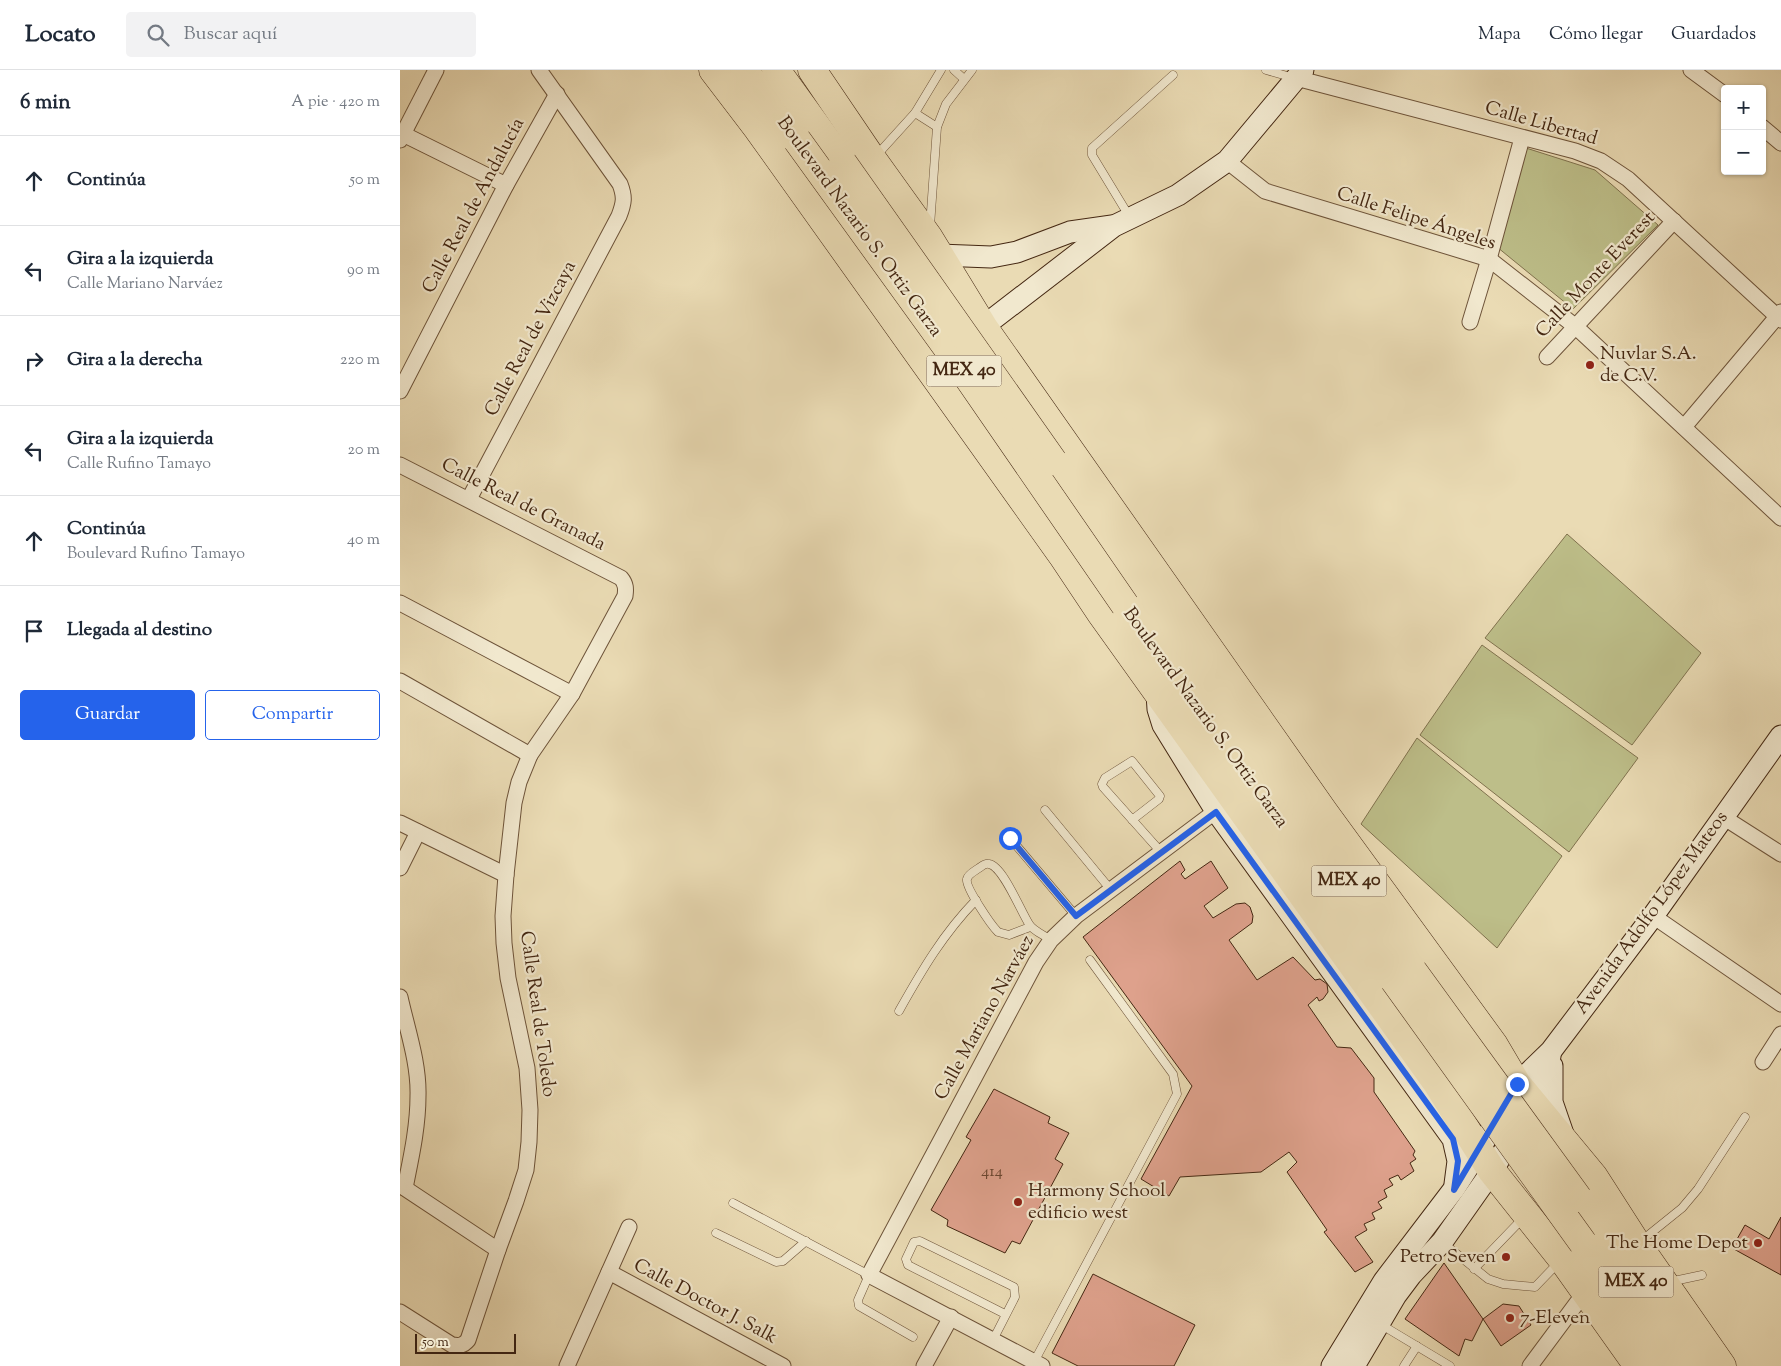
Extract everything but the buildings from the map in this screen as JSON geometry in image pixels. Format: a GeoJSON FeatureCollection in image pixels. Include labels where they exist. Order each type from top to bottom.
{"type":"FeatureCollection","features":[{"type":"Feature","properties":{"kind":"highway"},"geometry":{"type":"LineString","coordinates":[[714,70],[928,367],[1062,555],[1100,612],[1437,1083],[1486,1161],[1533,1223],[1572,1251],[1585,1292],[1638,1366]]}},
{"type":"Feature","properties":{"kind":"highway"},"geometry":{"type":"LineString","coordinates":[[743,70],[758,129]]}},
{"type":"Feature","properties":{"kind":"highway","name":"Boulevard Nazario S. Ortiz Garza"},"geometry":{"type":"LineString","coordinates":[[743,70],[797,140],[956,360],[1198,709],[1404,976],[1586,1188],[1694,1366]]}},
{"type":"Feature","properties":{"kind":"highway"},"geometry":{"type":"LineString","coordinates":[[812,70],[934,246],[984,328],[1324,812],[1494,1045],[1525,1094],[1565,1141],[1586,1188]]}},
{"type":"Feature","properties":{"kind":"highway","name":"Boulevard Nazario S. Ortiz Garza"},"geometry":{"type":"LineString","coordinates":[[784,77],[1284,791],[1404,976],[1572,1251],[1666,1366]]}},
{"type":"Feature","properties":{"kind":"highway"},"geometry":{"type":"LineString","coordinates":[[1062,555],[1081,573],[1162,676],[1198,709]]}},
{"type":"Feature","properties":{"kind":"highway"},"geometry":{"type":"LineString","coordinates":[[1284,791],[1324,812]]}},
{"type":"Feature","properties":{"kind":"highway"},"geometry":{"type":"LineString","coordinates":[[1437,1083],[1452,1082],[1466,1078],[1478,1071],[1488,1058],[1494,1045]]}},
{"type":"Feature","properties":{"kind":"highway"},"geometry":{"type":"LineString","coordinates":[[1533,1223],[1542,1197],[1550,1187],[1565,1176],[1577,1174],[1586,1188],[1637,1244],[1722,1366]]}},
{"type":"Feature","properties":{"kind":"street"},"geometry":{"type":"LineString","coordinates":[[436,70],[402,137],[506,185]]}},
{"type":"Feature","properties":{"kind":"street"},"geometry":{"type":"LineString","coordinates":[[539,70],[557,94]]}},
{"type":"Feature","properties":{"kind":"street"},"geometry":{"type":"LineString","coordinates":[[1691,70],[1721,92]]}},
{"type":"Feature","properties":{"kind":"street"},"geometry":{"type":"LineString","coordinates":[[928,367],[984,328],[1122,221],[1178,195],[1227,161],[1299,74]]}},
{"type":"Feature","properties":{"kind":"street","name":"Calle Libertad"},"geometry":{"type":"LineString","coordinates":[[1299,74],[1522,138],[1575,151],[1601,162],[1628,179],[1780,316]]}},
{"type":"Feature","properties":{"kind":"street","name":"Calle Real de Andalucía"},"geometry":{"type":"LineString","coordinates":[[400,391],[506,185],[557,94]]}},
{"type":"Feature","properties":{"kind":"street","name":"Calle Real de Vizcaya"},"geometry":{"type":"LineString","coordinates":[[469,500],[619,216],[624,195],[620,184],[557,94]]}},
{"type":"Feature","properties":{"kind":"street"},"geometry":{"type":"LineString","coordinates":[[1766,130],[1781,143]]}},
{"type":"Feature","properties":{"kind":"street"},"geometry":{"type":"LineString","coordinates":[[1470,322],[1522,138]]}},
{"type":"Feature","properties":{"kind":"street","name":"Calle Felipe Ángeles"},"geometry":{"type":"LineString","coordinates":[[1227,161],[1265,191],[1489,260],[1576,327],[1781,518]]}},
{"type":"Feature","properties":{"kind":"street"},"geometry":{"type":"LineString","coordinates":[[934,246],[991,257],[1016,252],[1070,232],[1122,221]]}},
{"type":"Feature","properties":{"kind":"street","name":"Calle Monte Everest"},"geometry":{"type":"LineString","coordinates":[[1547,356],[1674,221]]}},
{"type":"Feature","properties":{"kind":"street"},"geometry":{"type":"LineString","coordinates":[[1684,426],[1780,316]]}},
{"type":"Feature","properties":{"kind":"street","name":"Calle Real de Granada"},"geometry":{"type":"LineString","coordinates":[[400,465],[621,578],[625,583]]}},
{"type":"Feature","properties":{"kind":"street","name":"Calle Real de Toledo"},"geometry":{"type":"LineString","coordinates":[[400,1312],[452,1346],[465,1344],[468,1340],[526,1170],[530,1110],[527,1068],[508,978],[504,943],[506,875],[514,803],[519,782],[530,755],[572,694],[625,596],[625,583]]}},
{"type":"Feature","properties":{"kind":"street"},"geometry":{"type":"LineString","coordinates":[[400,603],[572,694]]}},
{"type":"Feature","properties":{"kind":"street"},"geometry":{"type":"LineString","coordinates":[[400,681],[530,755]]}},
{"type":"Feature","properties":{"kind":"street"},"geometry":{"type":"LineString","coordinates":[[1157,691],[1158,710],[1163,725],[1216,812],[1453,1139],[1458,1161],[1454,1190]]}},
{"type":"Feature","properties":{"kind":"street","name":"Avenida Adolfo López Mateos"},"geometry":{"type":"LineString","coordinates":[[1486,1161],[1551,1051],[1653,916],[1781,736]]}},
{"type":"Feature","properties":{"kind":"street","name":"Calle Mariano Narváez"},"geometry":{"type":"LineString","coordinates":[[869,1275],[1036,962],[1051,940],[1076,916],[1216,812]]}},
{"type":"Feature","properties":{"kind":"street"},"geometry":{"type":"LineString","coordinates":[[1723,817],[1781,854]]}},
{"type":"Feature","properties":{"kind":"street"},"geometry":{"type":"LineString","coordinates":[[400,823],[506,875]]}},
{"type":"Feature","properties":{"kind":"street"},"geometry":{"type":"LineString","coordinates":[[400,868],[418,832]]}},
{"type":"Feature","properties":{"kind":"street"},"geometry":{"type":"LineString","coordinates":[[1653,916],[1781,1004]]}},
{"type":"Feature","properties":{"kind":"street"},"geometry":{"type":"LineString","coordinates":[[400,997],[416,1066],[418,1096],[416,1127],[402,1187],[498,1250]]}},
{"type":"Feature","properties":{"kind":"street"},"geometry":{"type":"LineString","coordinates":[[1763,1062],[1781,1034]]}},
{"type":"Feature","properties":{"kind":"street"},"geometry":{"type":"LineString","coordinates":[[1551,1051],[1552,1102],[1565,1141]]}},
{"type":"Feature","properties":{"kind":"street"},"geometry":{"type":"LineString","coordinates":[[1332,1366],[1384,1281],[1454,1190],[1486,1161]]}},
{"type":"Feature","properties":{"kind":"street"},"geometry":{"type":"LineString","coordinates":[[1354,1366],[1396,1295],[1411,1275],[1442,1242],[1486,1161]]}},
{"type":"Feature","properties":{"kind":"street"},"geometry":{"type":"LineString","coordinates":[[567,1366],[629,1227]]}},
{"type":"Feature","properties":{"kind":"street","name":"Calle Doctor J. Salk"},"geometry":{"type":"LineString","coordinates":[[609,1272],[783,1366]]}},
{"type":"Feature","properties":{"kind":"street"},"geometry":{"type":"LineString","coordinates":[[869,1275],[1038,1364]]}},
{"type":"Feature","properties":{"kind":"street"},"geometry":{"type":"LineString","coordinates":[[1530,1366],[1585,1292]]}},
{"type":"Feature","properties":{"kind":"street"},"geometry":{"type":"LineString","coordinates":[[924,1366],[951,1318]]}},
{"type":"Feature","properties":{"kind":"lane"},"geometry":{"type":"LineString","coordinates":[[873,160],[915,113],[941,70]]}},
{"type":"Feature","properties":{"kind":"lane"},"geometry":{"type":"LineString","coordinates":[[954,70],[964,79]]}},
{"type":"Feature","properties":{"kind":"lane"},"geometry":{"type":"LineString","coordinates":[[934,246],[936,126],[946,104],[972,70]]}},
{"type":"Feature","properties":{"kind":"lane"},"geometry":{"type":"LineString","coordinates":[[1266,70],[1299,74]]}},
{"type":"Feature","properties":{"kind":"lane"},"geometry":{"type":"LineString","coordinates":[[1122,221],[1092,155],[1092,148],[1173,75]]}},
{"type":"Feature","properties":{"kind":"lane"},"geometry":{"type":"LineString","coordinates":[[915,113],[936,126]]}},
{"type":"Feature","properties":{"kind":"lane"},"geometry":{"type":"LineString","coordinates":[[1132,820],[1159,799],[1160,796],[1132,761],[1104,778],[1102,784],[1103,787],[1132,820],[1161,852]]}},
{"type":"Feature","properties":{"kind":"lane"},"geometry":{"type":"LineString","coordinates":[[1045,810],[1111,890]]}},
{"type":"Feature","properties":{"kind":"lane"},"geometry":{"type":"LineString","coordinates":[[1010,838],[1076,916]]}},
{"type":"Feature","properties":{"kind":"lane"},"geometry":{"type":"LineString","coordinates":[[1030,926],[1009,935],[998,932],[976,900],[967,879],[968,876],[984,865],[991,864],[995,867],[1006,882],[1030,926],[1051,940]]}},
{"type":"Feature","properties":{"kind":"lane"},"geometry":{"type":"LineString","coordinates":[[899,1011],[920,973],[938,946],[955,922],[976,900]]}},
{"type":"Feature","properties":{"kind":"lane"},"geometry":{"type":"LineString","coordinates":[[1038,1364],[1177,1094],[1173,1074],[1090,960]]}},
{"type":"Feature","properties":{"kind":"lane"},"geometry":{"type":"LineString","coordinates":[[1637,1244],[1682,1208],[1698,1189],[1745,1117]]}},
{"type":"Feature","properties":{"kind":"lane"},"geometry":{"type":"LineString","coordinates":[[733,1203],[869,1275],[858,1300],[859,1306],[913,1336]]}},
{"type":"Feature","properties":{"kind":"lane"},"geometry":{"type":"LineString","coordinates":[[1474,1268],[1533,1223]]}},
{"type":"Feature","properties":{"kind":"lane"},"geometry":{"type":"LineString","coordinates":[[716,1233],[776,1262],[783,1260],[806,1242]]}},
{"type":"Feature","properties":{"kind":"lane"},"geometry":{"type":"LineString","coordinates":[[993,1340],[1015,1297],[1014,1287],[920,1241],[914,1242],[906,1259],[908,1265],[1005,1314]]}},
{"type":"Feature","properties":{"kind":"lane"},"geometry":{"type":"LineString","coordinates":[[1442,1242],[1488,1279],[1503,1284],[1535,1287],[1572,1251]]}},
{"type":"Feature","properties":{"kind":"lane"},"geometry":{"type":"LineString","coordinates":[[1665,1283],[1702,1275]]}},
{"type":"Feature","properties":{"kind":"lane"},"geometry":{"type":"LineString","coordinates":[[1379,1323],[1450,1366]]}},
{"type":"Feature","properties":{"kind":"lane"},"geometry":{"type":"LineString","coordinates":[[1404,1366],[1417,1346]]}},
{"type":"Feature","properties":{"kind":"green space"},"geometry":{"type":"Polygon","coordinates":[[[1526,148],[1595,170],[1658,225],[1573,309],[1497,247],[1526,148]]]}},
{"type":"Feature","properties":{"kind":"green space"},"geometry":{"type":"Polygon","coordinates":[[[1567,534],[1701,653],[1632,745],[1485,638],[1567,534]]]}},
{"type":"Feature","properties":{"kind":"green space"},"geometry":{"type":"Polygon","coordinates":[[[1482,645],[1638,758],[1569,852],[1420,735],[1482,645]]]}},
{"type":"Feature","properties":{"kind":"green space"},"geometry":{"type":"Polygon","coordinates":[[[1417,738],[1562,856],[1497,948],[1361,824],[1417,738]]]}},
{"type":"Feature","properties":{"kind":"place","name":"Nuvlar S.A. de C.V."},"geometry":{"type":"Point","coordinates":[1590,365]}},
{"type":"Feature","properties":{"kind":"place","name":"Harmony School edificio west"},"geometry":{"type":"Point","coordinates":[1018,1202]}},
{"type":"Feature","properties":{"kind":"place","name":"The Home Depot"},"geometry":{"type":"Point","coordinates":[1758,1243]}},
{"type":"Feature","properties":{"kind":"place","name":"Petro Seven"},"geometry":{"type":"Point","coordinates":[1506,1257]}},
{"type":"Feature","properties":{"kind":"place","name":"7-Eleven"},"geometry":{"type":"Point","coordinates":[1510,1318]}},
{"type":"Feature","properties":{"kind":"route"},"geometry":{"type":"LineString","coordinates":[[1010,838],[1076,916],[1216,812],[1453,1139],[1457,1149],[1458,1161],[1454,1190],[1517,1084]]}}]}
